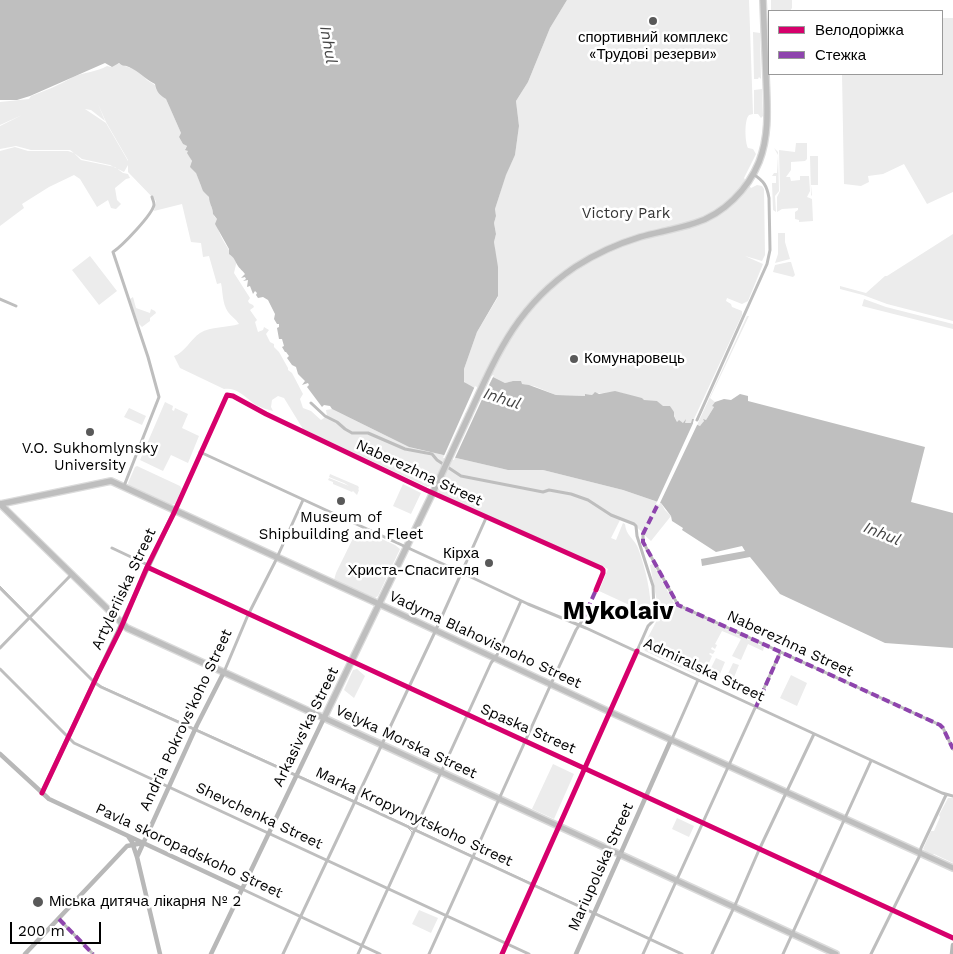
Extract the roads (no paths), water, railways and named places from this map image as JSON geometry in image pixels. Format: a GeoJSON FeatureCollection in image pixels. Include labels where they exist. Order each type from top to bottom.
{"type":"FeatureCollection","features":[{"type":"Feature","properties":{"kind":"highway","name":"Arkasivs'ka Street"},"geometry":{"type":"LineString","coordinates":[[324,718],[503,345],[520,318],[544,292],[576,267],[606,250],[639,238],[694,224],[710,217],[735,197],[753,174],[762,153],[767,126],[763,0]]}},
{"type":"Feature","properties":{"kind":"highway","name":"Vadyma Blahovisnoho Street"},"geometry":{"type":"LineString","coordinates":[[0,504],[108,480],[379,604]]}},
{"type":"Feature","properties":{"kind":"highway","name":"Velyka Morska Street"},"geometry":{"type":"LineString","coordinates":[[0,504],[130,630],[324,718]]}},
{"type":"Feature","properties":{"kind":"main road","name":"Vadyma Blahovisnoho Street"},"geometry":{"type":"LineString","coordinates":[[379,604],[844,820],[953,868]]}},
{"type":"Feature","properties":{"kind":"main road","name":"Velyka Morska Street"},"geometry":{"type":"LineString","coordinates":[[324,718],[836,954]]}},
{"type":"Feature","properties":{"kind":"street"},"geometry":{"type":"LineString","coordinates":[[697,420],[769,258],[768,190],[763,181],[753,174]]}},
{"type":"Feature","properties":{"kind":"street"},"geometry":{"type":"LineString","coordinates":[[124,486],[159,397],[148,357],[113,252],[129,240],[152,210],[154,202],[152,197]]}},
{"type":"Feature","properties":{"kind":"street"},"geometry":{"type":"LineString","coordinates":[[0,299],[16,306]]}},
{"type":"Feature","properties":{"kind":"street","name":"Artyleriiska Street"},"geometry":{"type":"LineString","coordinates":[[42,793],[123,624],[227,395]]}},
{"type":"Feature","properties":{"kind":"street","name":"Naberezhna Street"},"geometry":{"type":"LineString","coordinates":[[227,395],[233,396],[266,414],[432,493],[603,570],[596,590]]}},
{"type":"Feature","properties":{"kind":"street"},"geometry":{"type":"LineString","coordinates":[[311,403],[325,416],[337,422],[345,429],[352,432],[368,433],[405,449],[432,454],[437,460],[461,476],[543,492],[548,490],[562,494],[566,492],[588,500],[611,515],[634,524],[654,592],[653,621],[648,626],[637,651]]}},
{"type":"Feature","properties":{"kind":"street","name":"Admiralska Street"},"geometry":{"type":"LineString","coordinates":[[200,452],[521,601],[637,651],[871,761],[946,795],[953,796]]}},
{"type":"Feature","properties":{"kind":"street","name":"Andria Pokrovs'koho Street"},"geometry":{"type":"LineString","coordinates":[[137,857],[303,500]]}},
{"type":"Feature","properties":{"kind":"street"},"geometry":{"type":"LineString","coordinates":[[283,954],[436,630],[486,518]]}},
{"type":"Feature","properties":{"kind":"street","name":"Naberezhna Street"},"geometry":{"type":"LineString","coordinates":[[641,544],[643,534],[643,542],[678,605],[940,725],[953,749]]}},
{"type":"Feature","properties":{"kind":"street","name":"Spaska Street"},"geometry":{"type":"LineString","coordinates":[[112,548],[248,615],[409,687],[645,798],[953,938]]}},
{"type":"Feature","properties":{"kind":"street"},"geometry":{"type":"LineString","coordinates":[[0,648],[72,574]]}},
{"type":"Feature","properties":{"kind":"street","name":"Marka Kropyvnytskoho Street"},"geometry":{"type":"LineString","coordinates":[[0,588],[94,682],[682,954]]}},
{"type":"Feature","properties":{"kind":"street"},"geometry":{"type":"LineString","coordinates":[[358,954],[466,715],[521,601]]}},
{"type":"Feature","properties":{"kind":"street"},"geometry":{"type":"LineString","coordinates":[[429,954],[551,684],[582,621]]}},
{"type":"Feature","properties":{"kind":"street"},"geometry":{"type":"LineString","coordinates":[[643,954],[780,652]]}},
{"type":"Feature","properties":{"kind":"street","name":"Shevchenka Street"},"geometry":{"type":"LineString","coordinates":[[0,669],[74,743],[529,954]]}},
{"type":"Feature","properties":{"kind":"street","name":"Mariupolska Street"},"geometry":{"type":"LineString","coordinates":[[576,954],[698,680]]}},
{"type":"Feature","properties":{"kind":"street","name":"Arkasivs'ka Street"},"geometry":{"type":"LineString","coordinates":[[211,954],[324,718]]}},
{"type":"Feature","properties":{"kind":"street"},"geometry":{"type":"LineString","coordinates":[[712,954],[814,734]]}},
{"type":"Feature","properties":{"kind":"street","name":"Pavla skoropadskoho Street"},"geometry":{"type":"LineString","coordinates":[[0,754],[49,799],[380,954]]}},
{"type":"Feature","properties":{"kind":"street"},"geometry":{"type":"LineString","coordinates":[[783,954],[871,761]]}},
{"type":"Feature","properties":{"kind":"street"},"geometry":{"type":"LineString","coordinates":[[871,954],[946,795]]}},
{"type":"Feature","properties":{"kind":"street"},"geometry":{"type":"LineString","coordinates":[[127,835],[133,844],[137,857],[160,954]]}},
{"type":"Feature","properties":{"kind":"street"},"geometry":{"type":"LineString","coordinates":[[127,835],[127,846]]}},
{"type":"Feature","properties":{"kind":"street"},"geometry":{"type":"LineString","coordinates":[[25,954],[127,846],[144,843]]}},
{"type":"Feature","properties":{"kind":"street"},"geometry":{"type":"LineString","coordinates":[[59,919],[94,954]]}},
{"type":"Feature","properties":{"kind":"street"},"geometry":{"type":"LineString","coordinates":[[952,954],[953,945]]}},
{"type":"Feature","properties":{"kind":"water","name":"Inhul"},"geometry":{"type":"Polygon","coordinates":[[[0,0],[567,0],[550,28],[528,82],[516,101],[519,126],[515,155],[495,209],[494,223],[496,234],[494,242],[498,267],[498,296],[477,332],[464,369],[464,382],[487,395],[491,387],[483,383],[484,380],[493,377],[505,383],[521,381],[522,384],[556,395],[585,396],[585,394],[592,395],[595,392],[599,394],[615,391],[644,400],[657,401],[663,406],[670,406],[677,422],[679,420],[683,423],[686,419],[685,423],[691,423],[692,419],[694,419],[693,423],[700,426],[704,421],[703,419],[706,420],[715,402],[724,399],[731,400],[740,394],[748,396],[748,401],[925,447],[911,502],[953,513],[953,648],[885,643],[780,594],[750,557],[702,566],[701,559],[745,551],[742,546],[716,552],[682,530],[683,528],[672,521],[671,516],[661,503],[623,490],[543,470],[508,470],[409,447],[332,409],[330,406],[324,405],[322,407],[307,387],[308,383],[302,385],[305,381],[298,374],[296,367],[287,358],[289,356],[282,347],[284,346],[282,339],[279,339],[277,328],[279,324],[274,319],[275,314],[268,300],[263,297],[258,298],[255,291],[253,294],[250,286],[247,287],[248,280],[243,281],[246,279],[245,277],[241,278],[245,274],[229,254],[229,249],[215,224],[217,219],[213,214],[209,197],[203,191],[196,173],[190,167],[192,161],[187,153],[188,151],[185,150],[187,146],[183,144],[179,137],[181,133],[166,99],[158,91],[155,84],[129,67],[119,63],[112,67],[105,63],[30,96],[17,100],[0,100],[0,0]]]}},
{"type":"Feature","properties":{"kind":"tram line"},"geometry":{"type":"LineString","coordinates":[[0,586],[94,682],[101,686],[355,801],[683,954]]}},
{"type":"Feature","properties":{"kind":"tram line"},"geometry":{"type":"LineString","coordinates":[[358,954],[411,839],[412,832],[406,826]]}},
{"type":"Feature","properties":{"kind":"place","name":"спортивний комплекс «Трудові резерви»"},"geometry":{"type":"Point","coordinates":[653,21]}},
{"type":"Feature","properties":{"kind":"place","name":"Комунаровець"},"geometry":{"type":"Point","coordinates":[574,359]}},
{"type":"Feature","properties":{"kind":"place","name":"V.O. Sukhomlynsky University"},"geometry":{"type":"Point","coordinates":[90,432]}},
{"type":"Feature","properties":{"kind":"place","name":"Museum of Shipbuilding and Fleet"},"geometry":{"type":"Point","coordinates":[341,501]}},
{"type":"Feature","properties":{"kind":"place","name":"Кірха Христа-Спасителя"},"geometry":{"type":"Point","coordinates":[489,563]}},
{"type":"Feature","properties":{"kind":"place","name":"Міська дитяча лікарня № 2"},"geometry":{"type":"Point","coordinates":[38,902]}},
{"type":"Feature","properties":{"kind":"district","name":"Mykolaiv"},"geometry":{"type":"Point","coordinates":[618,612]}},
{"type":"Feature","properties":{"kind":"park label","name":"Victory Park"},"geometry":{"type":"Point","coordinates":[626,214]}}]}
